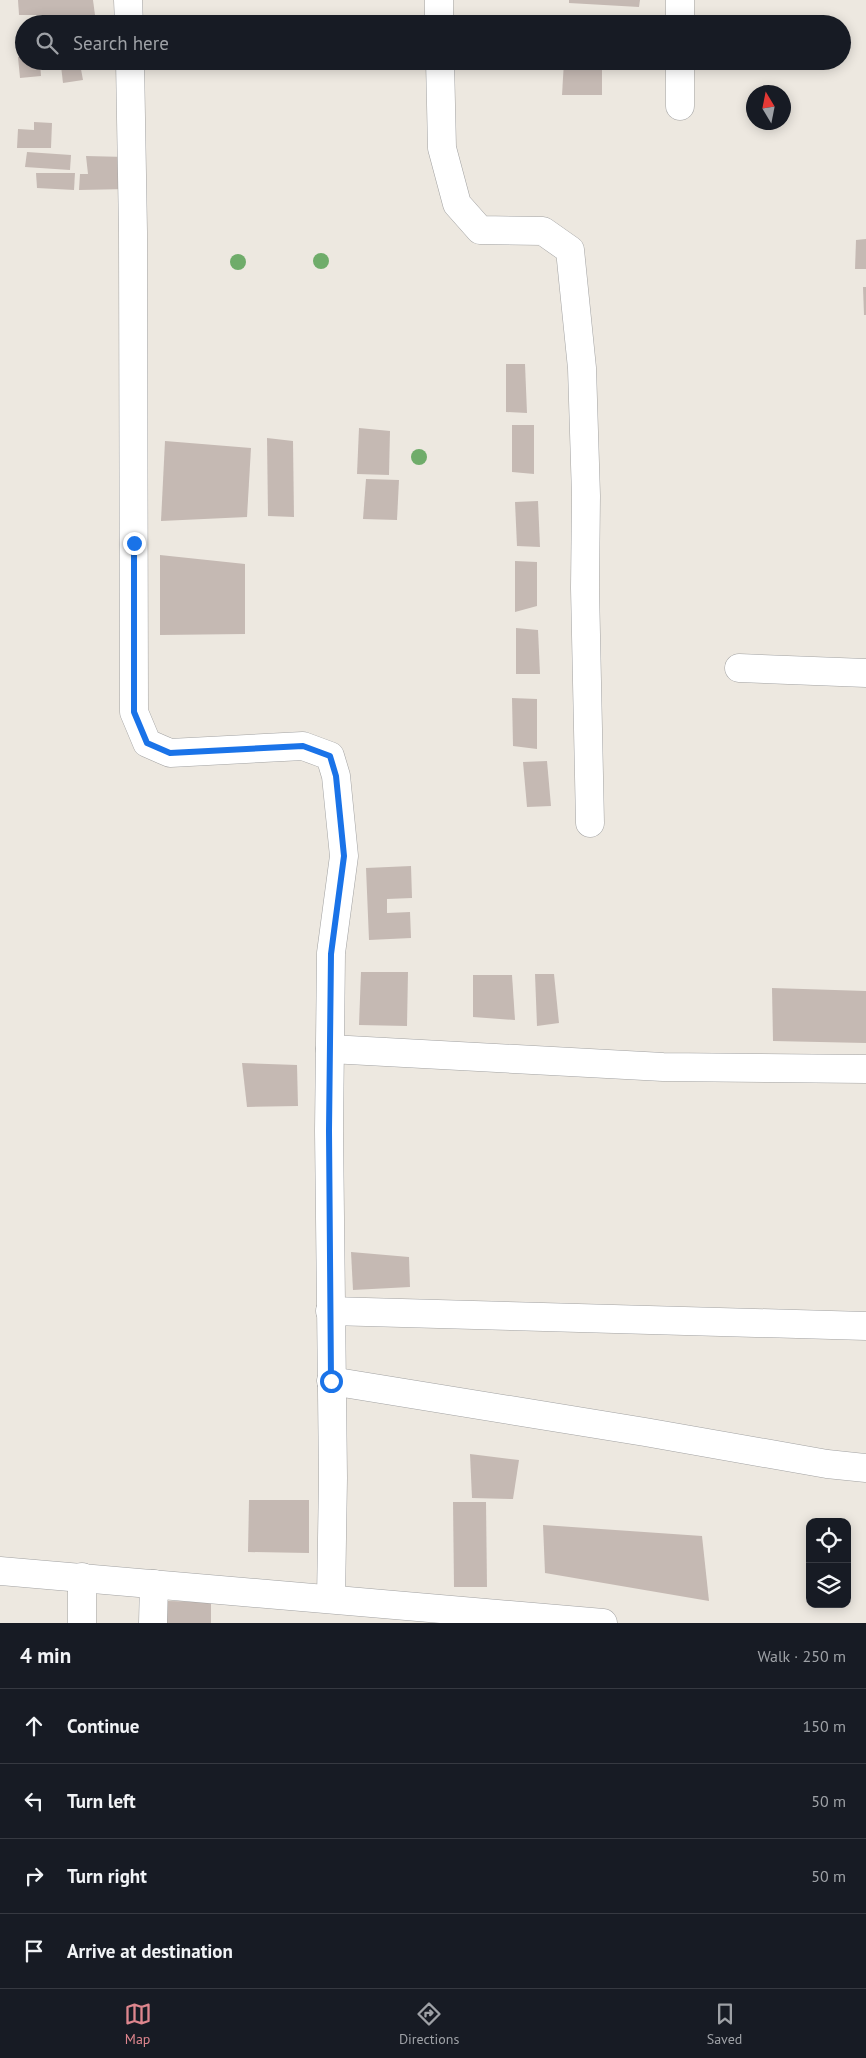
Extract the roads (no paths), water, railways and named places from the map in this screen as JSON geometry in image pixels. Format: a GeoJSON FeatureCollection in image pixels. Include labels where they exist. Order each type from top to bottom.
{"type":"FeatureCollection","features":[{"type":"Feature","properties":{"kind":"street"},"geometry":{"type":"LineString","coordinates":[[128,0],[128,15]]}},
{"type":"Feature","properties":{"kind":"street"},"geometry":{"type":"LineString","coordinates":[[439,0],[440,15]]}},
{"type":"Feature","properties":{"kind":"street"},"geometry":{"type":"LineString","coordinates":[[680,0],[680,15]]}},
{"type":"Feature","properties":{"kind":"street"},"geometry":{"type":"LineString","coordinates":[[130,70],[133,232],[134,712],[147,743],[170,753],[303,746],[330,756],[336,776],[344,856],[331,954],[330,1311],[333,1478],[331,1599]]}},
{"type":"Feature","properties":{"kind":"street"},"geometry":{"type":"LineString","coordinates":[[440,70],[442,148],[457,204],[480,230],[543,231],[570,250],[582,368],[586,496],[585,588],[590,823]]}},
{"type":"Feature","properties":{"kind":"street"},"geometry":{"type":"LineString","coordinates":[[680,70],[680,106]]}},
{"type":"Feature","properties":{"kind":"street"},"geometry":{"type":"LineString","coordinates":[[738,668],[866,674]]}},
{"type":"Feature","properties":{"kind":"street"},"geometry":{"type":"LineString","coordinates":[[330,1048],[664,1067],[866,1069]]}},
{"type":"Feature","properties":{"kind":"street"},"geometry":{"type":"LineString","coordinates":[[330,1311],[866,1326]]}},
{"type":"Feature","properties":{"kind":"street"},"geometry":{"type":"LineString","coordinates":[[331,1381],[645,1432],[827,1464],[866,1468]]}},
{"type":"Feature","properties":{"kind":"street"},"geometry":{"type":"LineString","coordinates":[[0,1571],[331,1599],[470,1617],[603,1623]]}},
{"type":"Feature","properties":{"kind":"street"},"geometry":{"type":"LineString","coordinates":[[82,1577],[82,1623]]}},
{"type":"Feature","properties":{"kind":"street"},"geometry":{"type":"LineString","coordinates":[[153,1623],[154,1584]]}}]}
